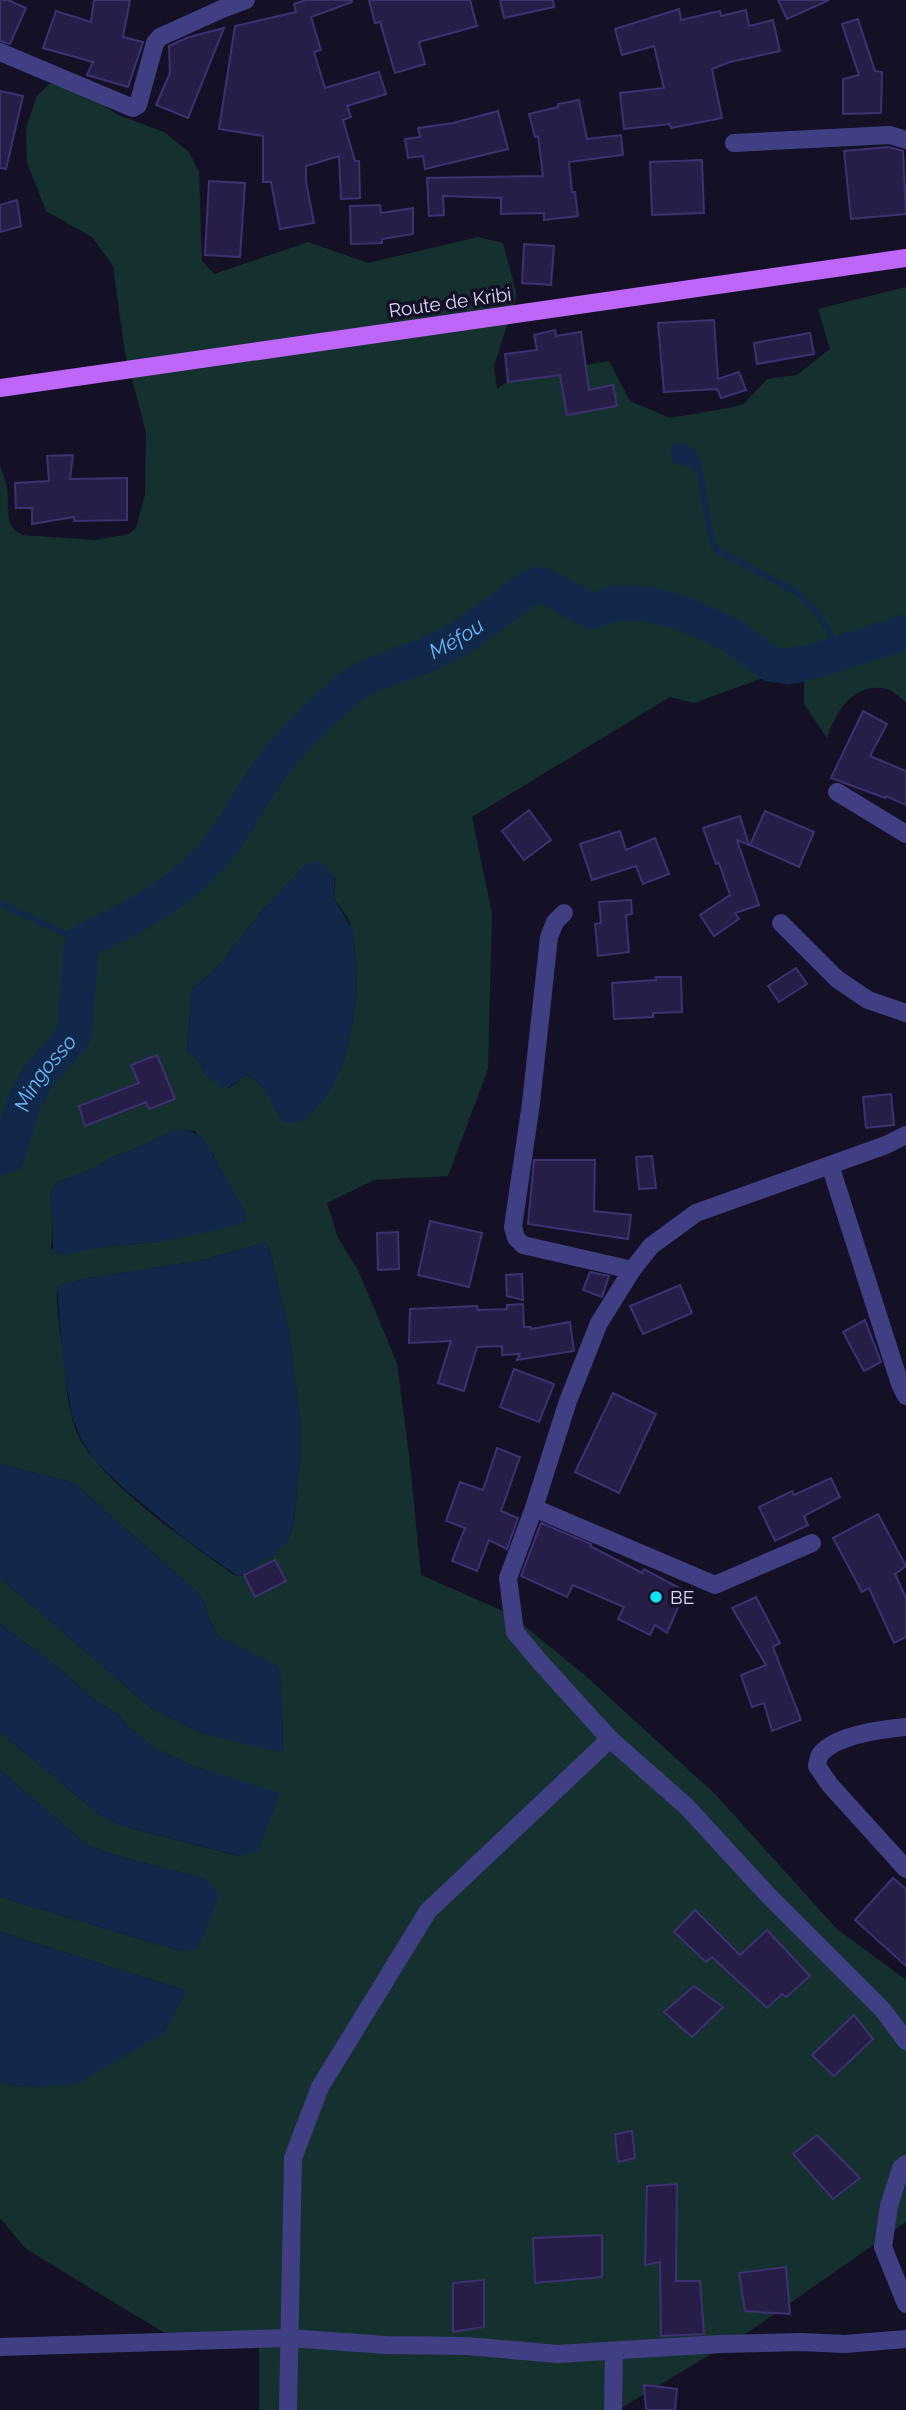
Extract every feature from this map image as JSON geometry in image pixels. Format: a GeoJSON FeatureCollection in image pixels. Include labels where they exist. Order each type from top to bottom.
{"type":"FeatureCollection","features":[{"type":"Feature","properties":{"kind":"main road","name":"Route de Kribi"},"geometry":{"type":"LineString","coordinates":[[0,388],[906,258]]}},
{"type":"Feature","properties":{"kind":"street"},"geometry":{"type":"LineString","coordinates":[[0,52],[133,108],[138,105],[155,43],[160,37],[246,0]]}},
{"type":"Feature","properties":{"kind":"street"},"geometry":{"type":"LineString","coordinates":[[734,143],[890,135],[906,140]]}},
{"type":"Feature","properties":{"kind":"street"},"geometry":{"type":"LineString","coordinates":[[836,792],[906,834]]}},
{"type":"Feature","properties":{"kind":"street"},"geometry":{"type":"LineString","coordinates":[[564,913],[555,922],[549,937],[531,1103],[513,1227],[516,1238],[523,1245],[632,1269]]}},
{"type":"Feature","properties":{"kind":"street"},"geometry":{"type":"LineString","coordinates":[[781,923],[837,979],[867,1000],[906,1013]]}},
{"type":"Feature","properties":{"kind":"street"},"geometry":{"type":"LineString","coordinates":[[906,1135],[886,1145],[696,1213],[651,1246],[632,1269],[595,1334],[568,1401],[534,1508],[508,1578],[515,1632],[610,1739],[687,1807],[767,1895],[883,2010],[906,2041]]}},
{"type":"Feature","properties":{"kind":"street"},"geometry":{"type":"LineString","coordinates":[[830,1165],[906,1396]]}},
{"type":"Feature","properties":{"kind":"street"},"geometry":{"type":"LineString","coordinates":[[534,1508],[715,1585],[813,1543]]}},
{"type":"Feature","properties":{"kind":"street"},"geometry":{"type":"LineString","coordinates":[[906,1727],[859,1734],[837,1742],[820,1755],[817,1766],[830,1785],[906,1869]]}},
{"type":"Feature","properties":{"kind":"street"},"geometry":{"type":"LineString","coordinates":[[288,2410],[293,2158],[320,2087],[428,1911],[610,1739]]}},
{"type":"Feature","properties":{"kind":"street"},"geometry":{"type":"LineString","coordinates":[[906,2164],[901,2168],[889,2206],[883,2247],[906,2304]]}},
{"type":"Feature","properties":{"kind":"street"},"geometry":{"type":"LineString","coordinates":[[0,2347],[289,2338],[386,2345],[466,2346],[558,2354],[774,2342],[845,2344],[906,2339]]}},
{"type":"Feature","properties":{"kind":"street"},"geometry":{"type":"LineString","coordinates":[[612,2410],[614,2351]]}},
{"type":"Feature","properties":{"kind":"green space"},"geometry":{"type":"Polygon","coordinates":[[[49,84],[75,86],[118,115],[164,132],[189,152],[199,172],[202,261],[214,274],[308,242],[368,263],[478,237],[503,243],[517,295],[494,366],[497,389],[514,377],[609,361],[630,401],[670,418],[728,408],[744,404],[767,379],[797,375],[830,349],[818,309],[906,287],[906,702],[887,689],[875,688],[856,694],[835,718],[827,738],[804,704],[804,680],[760,679],[694,703],[670,697],[472,817],[492,914],[488,1069],[448,1176],[374,1180],[327,1203],[338,1238],[358,1270],[397,1363],[421,1575],[510,1614],[587,1677],[716,1795],[837,1929],[906,1980],[906,2222],[756,2327],[618,2410],[259,2410],[259,2347],[163,2332],[26,2249],[0,2218],[0,2083],[22,2087],[187,1991],[0,1932],[0,1897],[181,1951],[206,1879],[114,1855],[87,1845],[0,1770],[0,1732],[101,1816],[123,1826],[239,1856],[272,1811],[279,1794],[193,1766],[156,1749],[127,1726],[118,1714],[96,1701],[54,1664],[0,1624],[0,1578],[152,1709],[201,1733],[283,1752],[281,1677],[277,1666],[218,1636],[202,1596],[74,1483],[0,1464],[0,466],[7,486],[10,522],[16,531],[23,535],[95,540],[129,534],[136,528],[145,495],[146,432],[125,353],[113,266],[92,237],[46,211],[27,162],[26,128],[37,96],[49,84]],[[305,865],[261,912],[216,969],[192,989],[187,1051],[198,1060],[207,1077],[229,1088],[246,1075],[252,1078],[266,1092],[279,1117],[343,1064],[353,1021],[357,985],[354,941],[349,920],[334,898],[335,878],[305,865]],[[174,1130],[57,1182],[50,1193],[53,1222],[51,1248],[57,1255],[101,1247],[158,1242],[229,1188],[213,1154],[195,1131],[174,1130]],[[267,1244],[204,1260],[84,1279],[58,1286],[57,1305],[66,1385],[69,1407],[79,1437],[107,1474],[172,1530],[234,1575],[243,1576],[287,1543],[294,1523],[300,1456],[299,1412],[289,1332],[267,1244]]]}},
{"type":"Feature","properties":{"kind":"water"},"geometry":{"type":"Polygon","coordinates":[[[683,443],[698,455],[700,473],[694,472],[687,465],[673,463],[673,444],[683,443]]]}},
{"type":"Feature","properties":{"kind":"water"},"geometry":{"type":"Polygon","coordinates":[[[312,861],[324,865],[334,875],[334,898],[353,931],[357,985],[353,1021],[343,1064],[329,1094],[306,1119],[284,1123],[264,1090],[253,1079],[246,1075],[226,1089],[207,1077],[198,1060],[187,1051],[192,989],[216,969],[261,912],[305,865],[312,861]]]}},
{"type":"Feature","properties":{"kind":"water"},"geometry":{"type":"Polygon","coordinates":[[[174,1130],[187,1130],[202,1136],[246,1213],[246,1221],[231,1227],[158,1242],[101,1247],[57,1255],[53,1251],[50,1193],[57,1182],[88,1171],[174,1130]]]}},
{"type":"Feature","properties":{"kind":"water"},"geometry":{"type":"Polygon","coordinates":[[[264,1243],[270,1251],[289,1332],[299,1412],[300,1456],[294,1523],[287,1543],[239,1577],[189,1542],[127,1491],[96,1462],[81,1439],[72,1416],[65,1376],[57,1289],[58,1286],[84,1279],[204,1260],[264,1243]]]}},
{"type":"Feature","properties":{"kind":"water"},"geometry":{"type":"Polygon","coordinates":[[[0,1464],[74,1483],[202,1596],[218,1636],[278,1666],[281,1677],[283,1753],[201,1733],[152,1709],[0,1578],[0,1464]]]}},
{"type":"Feature","properties":{"kind":"water"},"geometry":{"type":"Polygon","coordinates":[[[0,1624],[54,1664],[96,1701],[118,1714],[127,1726],[156,1749],[193,1766],[280,1793],[258,1851],[240,1856],[123,1826],[101,1816],[0,1732],[0,1624]]]}},
{"type":"Feature","properties":{"kind":"water"},"geometry":{"type":"Polygon","coordinates":[[[0,1770],[87,1845],[114,1855],[206,1879],[220,1894],[198,1949],[181,1951],[0,1897],[0,1770]]]}},
{"type":"Feature","properties":{"kind":"water"},"geometry":{"type":"Polygon","coordinates":[[[0,1932],[187,1991],[164,2033],[75,2085],[22,2087],[0,2083],[0,1932]]]}},
{"type":"Feature","properties":{"kind":"building"},"geometry":{"type":"Polygon","coordinates":[[[0,0],[8,0],[26,8],[10,44],[0,41],[0,0]]]}},
{"type":"Feature","properties":{"kind":"building"},"geometry":{"type":"Polygon","coordinates":[[[94,0],[130,0],[123,37],[143,42],[128,87],[87,75],[93,62],[43,48],[56,11],[91,22],[94,0]]]}},
{"type":"Feature","properties":{"kind":"building"},"geometry":{"type":"Polygon","coordinates":[[[306,0],[352,0],[311,17],[321,50],[314,52],[325,88],[379,72],[386,94],[347,106],[351,117],[343,120],[355,161],[359,161],[360,198],[341,199],[339,156],[306,166],[306,182],[314,223],[280,229],[271,182],[263,182],[263,136],[219,129],[235,26],[296,12],[294,4],[306,0]]]}},
{"type":"Feature","properties":{"kind":"building"},"geometry":{"type":"Polygon","coordinates":[[[369,0],[470,0],[477,26],[419,42],[425,64],[395,73],[380,22],[375,23],[369,0]]]}},
{"type":"Feature","properties":{"kind":"building"},"geometry":{"type":"Polygon","coordinates":[[[500,0],[553,0],[554,7],[504,18],[500,0]]]}},
{"type":"Feature","properties":{"kind":"building"},"geometry":{"type":"Polygon","coordinates":[[[778,0],[829,0],[787,19],[778,0]]]}},
{"type":"Feature","properties":{"kind":"building"},"geometry":{"type":"Polygon","coordinates":[[[679,9],[681,20],[720,11],[721,16],[746,10],[749,26],[773,20],[780,51],[730,62],[712,69],[722,118],[671,128],[670,124],[624,129],[620,93],[664,88],[654,46],[622,55],[615,29],[679,9]]]}},
{"type":"Feature","properties":{"kind":"building"},"geometry":{"type":"Polygon","coordinates":[[[858,19],[875,71],[882,72],[881,113],[843,114],[843,79],[859,75],[842,24],[858,19]]]}},
{"type":"Feature","properties":{"kind":"building"},"geometry":{"type":"Polygon","coordinates":[[[224,28],[188,118],[156,105],[170,73],[169,46],[189,37],[224,28]]]}},
{"type":"Feature","properties":{"kind":"building"},"geometry":{"type":"Polygon","coordinates":[[[0,91],[23,96],[6,169],[0,168],[0,91]]]}},
{"type":"Feature","properties":{"kind":"building"},"geometry":{"type":"Polygon","coordinates":[[[579,100],[587,139],[621,135],[623,155],[569,162],[578,216],[544,220],[544,213],[501,214],[501,198],[443,196],[444,215],[429,216],[427,178],[543,176],[538,136],[535,137],[529,114],[579,100]]]}},
{"type":"Feature","properties":{"kind":"building"},"geometry":{"type":"Polygon","coordinates":[[[498,111],[508,149],[425,169],[423,156],[408,158],[405,139],[420,137],[418,128],[453,123],[498,111]]]}},
{"type":"Feature","properties":{"kind":"building"},"geometry":{"type":"Polygon","coordinates":[[[889,147],[903,151],[906,214],[851,219],[844,151],[889,147]]]}},
{"type":"Feature","properties":{"kind":"building"},"geometry":{"type":"Polygon","coordinates":[[[702,160],[704,213],[652,215],[650,162],[702,160]]]}},
{"type":"Feature","properties":{"kind":"building"},"geometry":{"type":"Polygon","coordinates":[[[209,181],[245,183],[240,257],[205,255],[209,181]]]}},
{"type":"Feature","properties":{"kind":"building"},"geometry":{"type":"Polygon","coordinates":[[[17,200],[21,226],[0,232],[0,205],[17,200]]]}},
{"type":"Feature","properties":{"kind":"building"},"geometry":{"type":"Polygon","coordinates":[[[380,205],[381,213],[413,208],[413,234],[382,239],[382,243],[351,244],[350,206],[380,205]]]}},
{"type":"Feature","properties":{"kind":"building"},"geometry":{"type":"Polygon","coordinates":[[[524,244],[554,246],[551,285],[522,283],[524,244]]]}},
{"type":"Feature","properties":{"kind":"building"},"geometry":{"type":"Polygon","coordinates":[[[714,320],[718,379],[739,372],[746,390],[721,398],[717,389],[664,392],[658,323],[714,320]]]}},
{"type":"Feature","properties":{"kind":"building"},"geometry":{"type":"Polygon","coordinates":[[[555,330],[556,336],[581,332],[589,390],[613,385],[617,406],[567,415],[560,375],[508,382],[505,354],[537,350],[534,335],[555,330]]]}},
{"type":"Feature","properties":{"kind":"building"},"geometry":{"type":"Polygon","coordinates":[[[810,333],[814,354],[757,364],[754,343],[810,333]]]}},
{"type":"Feature","properties":{"kind":"building"},"geometry":{"type":"Polygon","coordinates":[[[73,455],[70,479],[127,478],[127,520],[74,521],[74,517],[32,524],[32,508],[16,508],[15,483],[49,481],[47,456],[73,455]]]}},
{"type":"Feature","properties":{"kind":"building"},"geometry":{"type":"Polygon","coordinates":[[[863,711],[887,724],[870,756],[906,771],[906,805],[831,778],[863,711]]]}},
{"type":"Feature","properties":{"kind":"building"},"geometry":{"type":"Polygon","coordinates":[[[529,810],[551,840],[524,860],[502,831],[529,810]]]}},
{"type":"Feature","properties":{"kind":"building"},"geometry":{"type":"Polygon","coordinates":[[[765,811],[814,832],[799,867],[750,845],[765,811]]]}},
{"type":"Feature","properties":{"kind":"building"},"geometry":{"type":"Polygon","coordinates":[[[740,816],[749,845],[737,840],[759,905],[735,913],[739,919],[714,936],[700,915],[730,895],[703,828],[740,816]]]}},
{"type":"Feature","properties":{"kind":"building"},"geometry":{"type":"Polygon","coordinates":[[[620,831],[626,850],[655,838],[669,874],[643,884],[636,866],[592,880],[580,844],[620,831]]]}},
{"type":"Feature","properties":{"kind":"building"},"geometry":{"type":"Polygon","coordinates":[[[631,900],[632,914],[626,915],[629,952],[598,956],[595,924],[601,923],[599,902],[631,900]]]}},
{"type":"Feature","properties":{"kind":"building"},"geometry":{"type":"Polygon","coordinates":[[[796,968],[807,984],[779,1002],[768,986],[796,968]]]}},
{"type":"Feature","properties":{"kind":"building"},"geometry":{"type":"Polygon","coordinates":[[[656,977],[681,977],[682,1012],[614,1019],[612,983],[656,980],[656,977]]]}},
{"type":"Feature","properties":{"kind":"building"},"geometry":{"type":"Polygon","coordinates":[[[157,1055],[175,1099],[149,1109],[146,1102],[85,1126],[79,1106],[139,1083],[131,1065],[157,1055]]]}},
{"type":"Feature","properties":{"kind":"building"},"geometry":{"type":"Polygon","coordinates":[[[891,1094],[894,1125],[866,1128],[863,1097],[891,1094]]]}},
{"type":"Feature","properties":{"kind":"building"},"geometry":{"type":"Polygon","coordinates":[[[652,1156],[656,1188],[639,1189],[636,1157],[652,1156]]]}},
{"type":"Feature","properties":{"kind":"building"},"geometry":{"type":"Polygon","coordinates":[[[534,1160],[595,1160],[594,1211],[631,1215],[628,1239],[528,1224],[534,1160]]]}},
{"type":"Feature","properties":{"kind":"building"},"geometry":{"type":"Polygon","coordinates":[[[430,1221],[482,1233],[469,1287],[418,1275],[430,1221]]]}},
{"type":"Feature","properties":{"kind":"building"},"geometry":{"type":"Polygon","coordinates":[[[398,1232],[399,1269],[378,1270],[377,1233],[398,1232]]]}},
{"type":"Feature","properties":{"kind":"building"},"geometry":{"type":"Polygon","coordinates":[[[590,1272],[609,1276],[602,1297],[583,1290],[590,1272]]]}},
{"type":"Feature","properties":{"kind":"building"},"geometry":{"type":"Polygon","coordinates":[[[522,1274],[523,1300],[507,1296],[506,1275],[522,1274]]]}},
{"type":"Feature","properties":{"kind":"building"},"geometry":{"type":"Polygon","coordinates":[[[680,1285],[692,1313],[643,1334],[630,1306],[680,1285]]]}},
{"type":"Feature","properties":{"kind":"building"},"geometry":{"type":"Polygon","coordinates":[[[523,1304],[524,1327],[531,1329],[570,1322],[574,1351],[517,1360],[520,1354],[502,1355],[502,1346],[477,1347],[464,1391],[438,1383],[451,1341],[409,1343],[410,1309],[477,1306],[478,1310],[507,1309],[507,1305],[523,1304]]]}},
{"type":"Feature","properties":{"kind":"building"},"geometry":{"type":"Polygon","coordinates":[[[865,1320],[881,1362],[864,1371],[843,1332],[865,1320]]]}},
{"type":"Feature","properties":{"kind":"building"},"geometry":{"type":"Polygon","coordinates":[[[514,1369],[554,1384],[539,1422],[500,1407],[514,1369]]]}},
{"type":"Feature","properties":{"kind":"building"},"geometry":{"type":"Polygon","coordinates":[[[613,1393],[656,1414],[619,1493],[575,1472],[613,1393]]]}},
{"type":"Feature","properties":{"kind":"building"},"geometry":{"type":"Polygon","coordinates":[[[497,1448],[520,1457],[501,1511],[518,1518],[507,1549],[489,1540],[477,1571],[452,1561],[465,1528],[446,1521],[460,1482],[483,1490],[497,1448]]]}},
{"type":"Feature","properties":{"kind":"building"},"geometry":{"type":"Polygon","coordinates":[[[831,1478],[840,1497],[804,1516],[808,1525],[775,1541],[759,1507],[792,1491],[794,1495],[831,1478]]]}},
{"type":"Feature","properties":{"kind":"building"},"geometry":{"type":"Polygon","coordinates":[[[878,1514],[906,1566],[895,1574],[906,1598],[906,1637],[894,1643],[869,1588],[862,1592],[833,1538],[878,1514]]]}},
{"type":"Feature","properties":{"kind":"building"},"geometry":{"type":"Polygon","coordinates":[[[541,1523],[591,1544],[590,1546],[642,1573],[644,1569],[685,1591],[667,1633],[655,1625],[650,1635],[618,1619],[624,1607],[573,1585],[567,1597],[521,1576],[541,1523]]]}},
{"type":"Feature","properties":{"kind":"building"},"geometry":{"type":"Polygon","coordinates":[[[275,1560],[286,1581],[255,1597],[244,1575],[275,1560]]]}},
{"type":"Feature","properties":{"kind":"building"},"geometry":{"type":"Polygon","coordinates":[[[756,1597],[780,1643],[773,1647],[801,1720],[772,1731],[764,1703],[752,1707],[741,1675],[766,1665],[732,1608],[756,1597]]]}},
{"type":"Feature","properties":{"kind":"building"},"geometry":{"type":"Polygon","coordinates":[[[893,1878],[906,1889],[906,1966],[855,1920],[893,1878]]]}},
{"type":"Feature","properties":{"kind":"building"},"geometry":{"type":"Polygon","coordinates":[[[695,1910],[740,1955],[767,1930],[810,1976],[786,1997],[782,1994],[767,2008],[712,1957],[706,1962],[674,1932],[695,1910]]]}},
{"type":"Feature","properties":{"kind":"building"},"geometry":{"type":"Polygon","coordinates":[[[694,1986],[723,2007],[692,2037],[664,2012],[694,1986]]]}},
{"type":"Feature","properties":{"kind":"building"},"geometry":{"type":"Polygon","coordinates":[[[854,2015],[873,2039],[834,2076],[812,2055],[854,2015]]]}},
{"type":"Feature","properties":{"kind":"building"},"geometry":{"type":"Polygon","coordinates":[[[632,2131],[635,2158],[618,2162],[615,2134],[632,2131]]]}},
{"type":"Feature","properties":{"kind":"building"},"geometry":{"type":"Polygon","coordinates":[[[817,2135],[860,2178],[833,2199],[793,2154],[817,2135]]]}},
{"type":"Feature","properties":{"kind":"building"},"geometry":{"type":"Polygon","coordinates":[[[677,2184],[676,2281],[700,2281],[704,2334],[661,2336],[660,2262],[645,2265],[647,2186],[677,2184]]]}},
{"type":"Feature","properties":{"kind":"building"},"geometry":{"type":"Polygon","coordinates":[[[602,2235],[602,2277],[535,2283],[533,2238],[602,2235]]]}},
{"type":"Feature","properties":{"kind":"building"},"geometry":{"type":"Polygon","coordinates":[[[786,2267],[790,2314],[745,2311],[739,2273],[786,2267]]]}},
{"type":"Feature","properties":{"kind":"building"},"geometry":{"type":"Polygon","coordinates":[[[484,2280],[484,2327],[453,2332],[453,2283],[484,2280]]]}},
{"type":"Feature","properties":{"kind":"building"},"geometry":{"type":"Polygon","coordinates":[[[644,2385],[677,2389],[675,2410],[646,2410],[644,2385]]]}},
{"type":"Feature","properties":{"kind":"waterway"},"geometry":{"type":"LineString","coordinates":[[700,473],[715,549],[798,593],[820,616],[834,641]]}},
{"type":"Feature","properties":{"kind":"waterway","name":"Méfou"},"geometry":{"type":"LineString","coordinates":[[0,1158],[8,1155],[24,1101],[40,1074],[74,1036],[82,942],[150,907],[194,873],[225,839],[285,750],[332,703],[364,679],[449,644],[529,588],[541,584],[593,612],[614,603],[650,604],[688,615],[731,635],[770,664],[789,667],[906,632]]}},
{"type":"Feature","properties":{"kind":"waterway"},"geometry":{"type":"LineString","coordinates":[[0,903],[82,942]]}},
{"type":"Feature","properties":{"kind":"place","name":"BE"},"geometry":{"type":"Point","coordinates":[656,1597]}},
{"type":"Feature","properties":{"kind":"water label","name":"Mingosso"},"geometry":{"type":"Point","coordinates":[46,1074]}}]}
